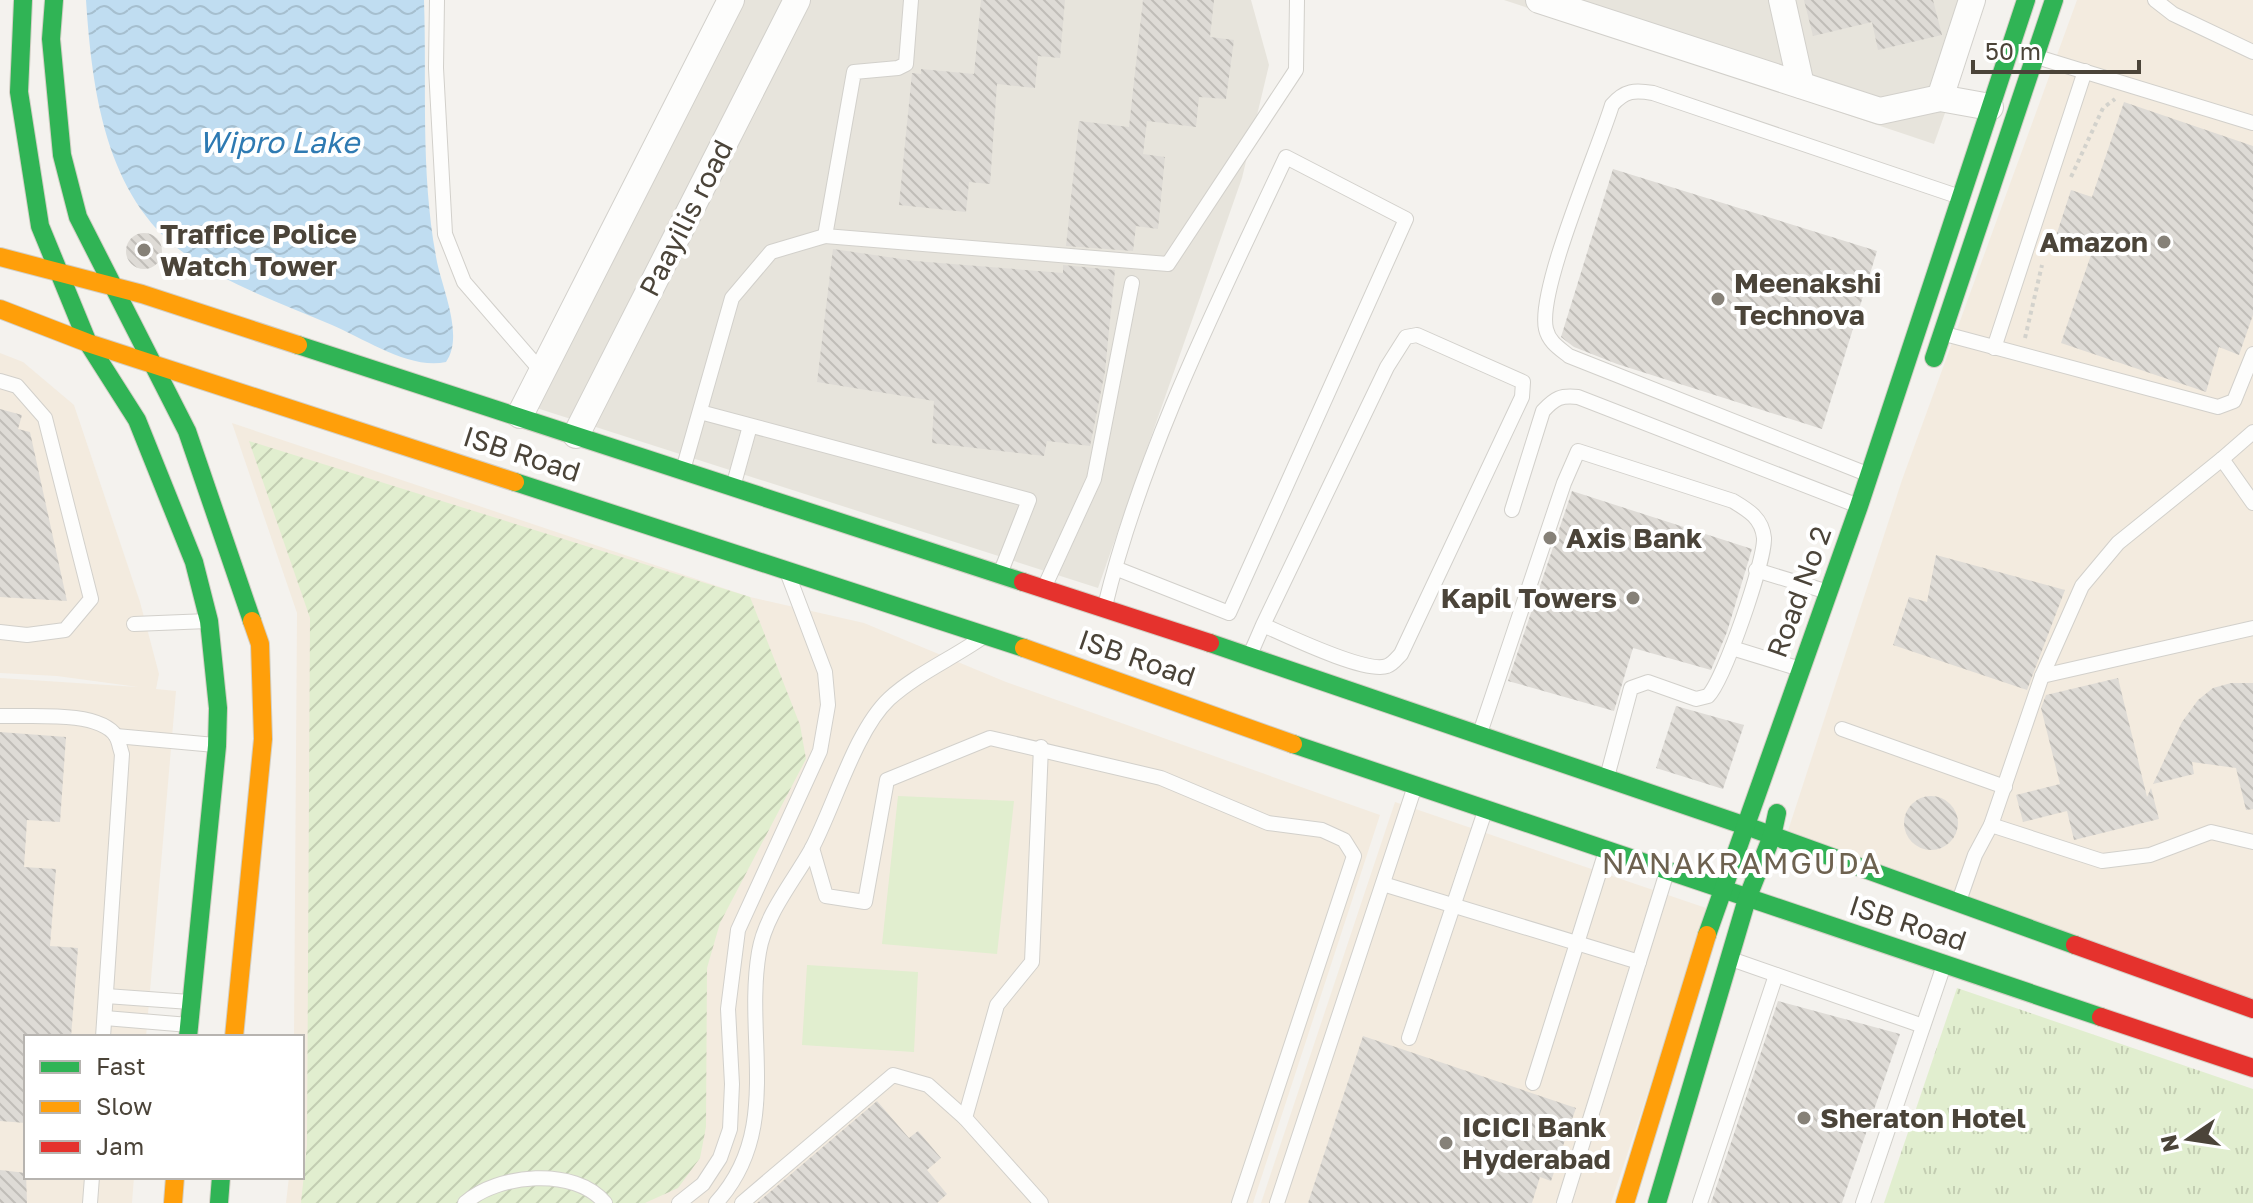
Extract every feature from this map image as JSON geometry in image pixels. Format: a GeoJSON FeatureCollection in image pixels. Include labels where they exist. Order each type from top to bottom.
{"type":"FeatureCollection","features":[{"type":"Feature","properties":{"kind":"main road"},"geometry":{"type":"LineString","coordinates":[[23,0],[19,92],[38,217],[88,343],[137,420],[194,562],[209,621],[218,708],[217,746],[188,1031]]}},
{"type":"Feature","properties":{"kind":"main road"},"geometry":{"type":"LineString","coordinates":[[54,0],[51,39],[60,135],[78,217],[110,286],[154,363],[190,439],[260,644],[263,739],[234,1035]]}},
{"type":"Feature","properties":{"kind":"main road","name":"Road No 2"},"geometry":{"type":"LineString","coordinates":[[1625,1203],[1721,888],[1746,826],[1859,506],[2026,0]]}},
{"type":"Feature","properties":{"kind":"main road"},"geometry":{"type":"LineString","coordinates":[[1927,378],[2054,0]]}},
{"type":"Feature","properties":{"kind":"main road"},"geometry":{"type":"LineString","coordinates":[[60,135],[74,156],[93,211],[120,266],[173,303]]}},
{"type":"Feature","properties":{"kind":"main road","name":"ISB Road"},"geometry":{"type":"LineString","coordinates":[[0,257],[173,303],[520,415],[682,473],[1250,656],[1478,737],[1746,826],[2253,1009]]}},
{"type":"Feature","properties":{"kind":"main road"},"geometry":{"type":"LineString","coordinates":[[0,312],[76,360],[111,414]]}},
{"type":"Feature","properties":{"kind":"main road","name":"ISB Road"},"geometry":{"type":"LineString","coordinates":[[0,312],[987,635],[1485,811],[2253,1068]]}},
{"type":"Feature","properties":{"kind":"main road"},"geometry":{"type":"LineString","coordinates":[[155,521],[194,562]]}},
{"type":"Feature","properties":{"kind":"main road"},"geometry":{"type":"LineString","coordinates":[[1657,1203],[1747,899],[1783,798]]}},
{"type":"Feature","properties":{"kind":"main road"},"geometry":{"type":"LineString","coordinates":[[173,1203],[175,1179]]}},
{"type":"Feature","properties":{"kind":"main road"},"geometry":{"type":"LineString","coordinates":[[219,1203],[221,1179]]}},
{"type":"Feature","properties":{"kind":"street","name":"Paayilis road"},"geometry":{"type":"LineString","coordinates":[[520,415],[731,0]]}},
{"type":"Feature","properties":{"kind":"street","name":"Paayilis road"},"geometry":{"type":"LineString","coordinates":[[576,435],[797,0]]}},
{"type":"Feature","properties":{"kind":"street"},"geometry":{"type":"LineString","coordinates":[[1539,0],[1880,111],[1940,98],[1990,107]]}},
{"type":"Feature","properties":{"kind":"street"},"geometry":{"type":"LineString","coordinates":[[1782,0],[1801,85]]}},
{"type":"Feature","properties":{"kind":"street"},"geometry":{"type":"LineString","coordinates":[[1940,98],[1972,0]]}},
{"type":"Feature","properties":{"kind":"lane"},"geometry":{"type":"LineString","coordinates":[[437,0],[436,68],[445,234],[464,282],[542,372]]}},
{"type":"Feature","properties":{"kind":"lane"},"geometry":{"type":"LineString","coordinates":[[825,236],[854,72],[898,68],[906,64],[911,0]]}},
{"type":"Feature","properties":{"kind":"lane"},"geometry":{"type":"LineString","coordinates":[[682,473],[732,298],[771,252],[825,236],[1168,264],[1296,70],[1297,0]]}},
{"type":"Feature","properties":{"kind":"lane"},"geometry":{"type":"LineString","coordinates":[[2155,0],[2173,14],[2251,51],[2253,36]]}},
{"type":"Feature","properties":{"kind":"lane"},"geometry":{"type":"LineString","coordinates":[[2037,56],[2253,123]]}},
{"type":"Feature","properties":{"kind":"lane"},"geometry":{"type":"LineString","coordinates":[[1994,348],[2085,71]]}},
{"type":"Feature","properties":{"kind":"lane"},"geometry":{"type":"LineString","coordinates":[[1868,475],[1569,356],[1553,345],[1546,331],[1545,294],[1612,105],[1623,93],[1637,90],[1653,93],[1960,197]]}},
{"type":"Feature","properties":{"kind":"lane"},"geometry":{"type":"LineString","coordinates":[[1104,611],[1115,568],[1148,471],[1187,375],[1286,157],[1406,219],[1229,613],[1115,568]]}},
{"type":"Feature","properties":{"kind":"lane"},"geometry":{"type":"LineString","coordinates":[[1043,590],[1094,479],[1132,283]]}},
{"type":"Feature","properties":{"kind":"lane"},"geometry":{"type":"LineString","coordinates":[[1942,334],[2218,407],[2234,401],[2253,354]]}},
{"type":"Feature","properties":{"kind":"lane"},"geometry":{"type":"LineString","coordinates":[[1250,656],[1263,625],[1387,367],[1406,337],[1417,335],[1523,382],[1522,397],[1401,654],[1388,666],[1375,667],[1263,625]]}},
{"type":"Feature","properties":{"kind":"lane"},"geometry":{"type":"LineString","coordinates":[[0,381],[17,386],[45,418],[91,599],[65,630],[27,635],[0,632]]}},
{"type":"Feature","properties":{"kind":"lane"},"geometry":{"type":"LineString","coordinates":[[1512,510],[1543,411],[1555,399],[1564,396],[1578,397],[1859,506]]}},
{"type":"Feature","properties":{"kind":"lane"},"geometry":{"type":"LineString","coordinates":[[700,412],[1029,500],[1000,576]]}},
{"type":"Feature","properties":{"kind":"lane"},"geometry":{"type":"LineString","coordinates":[[733,489],[750,426]]}},
{"type":"Feature","properties":{"kind":"lane"},"geometry":{"type":"LineString","coordinates":[[1959,901],[1975,855],[1991,825],[2042,676],[2082,586],[2118,543],[2253,432]]}},
{"type":"Feature","properties":{"kind":"lane"},"geometry":{"type":"LineString","coordinates":[[1478,737],[1564,483],[1578,451],[1746,509],[1761,525],[1764,539],[1723,677],[1708,696],[1696,699],[1648,682],[1631,688],[1606,780]]}},
{"type":"Feature","properties":{"kind":"lane"},"geometry":{"type":"LineString","coordinates":[[2222,459],[2253,503]]}},
{"type":"Feature","properties":{"kind":"lane"},"geometry":{"type":"LineString","coordinates":[[679,1203],[703,1184],[720,1158],[730,1129],[732,1084],[728,1009],[730,969],[738,930],[820,751],[828,705],[825,672],[786,570]]}},
{"type":"Feature","properties":{"kind":"lane"},"geometry":{"type":"LineString","coordinates":[[1756,570],[1829,592]]}},
{"type":"Feature","properties":{"kind":"lane"},"geometry":{"type":"LineString","coordinates":[[134,624],[209,621]]}},
{"type":"Feature","properties":{"kind":"lane"},"geometry":{"type":"LineString","coordinates":[[2042,676],[2253,628]]}},
{"type":"Feature","properties":{"kind":"lane"},"geometry":{"type":"LineString","coordinates":[[716,1203],[747,1156],[758,1113],[759,951],[770,920],[812,848],[878,711],[916,680],[987,635]]}},
{"type":"Feature","properties":{"kind":"lane"},"geometry":{"type":"LineString","coordinates":[[1294,671],[1305,643]]}},
{"type":"Feature","properties":{"kind":"lane"},"geometry":{"type":"LineString","coordinates":[[1732,648],[1801,669]]}},
{"type":"Feature","properties":{"kind":"lane"},"geometry":{"type":"LineString","coordinates":[[0,716],[83,718],[102,723],[116,736],[122,754],[103,1035]]}},
{"type":"Feature","properties":{"kind":"lane"},"geometry":{"type":"LineString","coordinates":[[1842,729],[2005,787]]}},
{"type":"Feature","properties":{"kind":"lane"},"geometry":{"type":"LineString","coordinates":[[116,736],[217,746]]}},
{"type":"Feature","properties":{"kind":"lane"},"geometry":{"type":"LineString","coordinates":[[812,848],[826,896],[865,902],[887,780],[990,738],[1041,747],[1161,778],[1268,823],[1322,830],[1344,840],[1354,856],[1239,1203]]}},
{"type":"Feature","properties":{"kind":"lane"},"geometry":{"type":"LineString","coordinates":[[965,1118],[997,1005],[1032,962],[1041,747]]}},
{"type":"Feature","properties":{"kind":"lane"},"geometry":{"type":"LineString","coordinates":[[1277,1203],[1416,785]]}},
{"type":"Feature","properties":{"kind":"lane"},"geometry":{"type":"LineString","coordinates":[[1409,1038],[1485,811]]}},
{"type":"Feature","properties":{"kind":"lane"},"geometry":{"type":"LineString","coordinates":[[1991,825],[2102,861],[2150,855],[2211,832],[2253,842]]}},
{"type":"Feature","properties":{"kind":"lane"},"geometry":{"type":"LineString","coordinates":[[1533,1083],[1606,851]]}},
{"type":"Feature","properties":{"kind":"lane"},"geometry":{"type":"LineString","coordinates":[[1564,1203],[1668,871]]}},
{"type":"Feature","properties":{"kind":"lane"},"geometry":{"type":"LineString","coordinates":[[1383,884],[1639,962]]}},
{"type":"Feature","properties":{"kind":"lane"},"geometry":{"type":"LineString","coordinates":[[1729,959],[1923,1026]]}},
{"type":"Feature","properties":{"kind":"lane"},"geometry":{"type":"LineString","coordinates":[[1863,1203],[1944,964]]}},
{"type":"Feature","properties":{"kind":"lane"},"geometry":{"type":"LineString","coordinates":[[1700,1203],[1776,975]]}},
{"type":"Feature","properties":{"kind":"lane"},"geometry":{"type":"LineString","coordinates":[[106,996],[191,1002]]}},
{"type":"Feature","properties":{"kind":"lane"},"geometry":{"type":"LineString","coordinates":[[105,1018],[188,1031]]}},
{"type":"Feature","properties":{"kind":"lane"},"geometry":{"type":"LineString","coordinates":[[742,1203],[893,1075],[928,1085],[965,1118],[1041,1203]]}},
{"type":"Feature","properties":{"kind":"lane"},"geometry":{"type":"LineString","coordinates":[[90,1203],[92,1179]]}},
{"type":"Feature","properties":{"kind":"lane"},"geometry":{"type":"LineString","coordinates":[[465,1203],[507,1182],[546,1179],[573,1184],[599,1196],[605,1203]]}},
{"type":"Feature","properties":{"kind":"path"},"geometry":{"type":"LineString","coordinates":[[2066,188],[2103,108],[2120,97]]}},
{"type":"Feature","properties":{"kind":"path"},"geometry":{"type":"LineString","coordinates":[[2023,344],[2044,258]]}},
{"type":"Feature","properties":{"kind":"shaded area"},"geometry":{"type":"Polygon","coordinates":[[[721,0],[1251,0],[1269,65],[1242,178],[1098,588],[521,403],[721,0]]]}},
{"type":"Feature","properties":{"kind":"shaded area"},"geometry":{"type":"Polygon","coordinates":[[[1504,0],[1985,0],[1934,144],[1504,0]]]}},
{"type":"Feature","properties":{"kind":"shaded area"},"geometry":{"type":"Polygon","coordinates":[[[2077,0],[2253,0],[2253,1004],[1785,840],[1902,480],[2077,0]]]}},
{"type":"Feature","properties":{"kind":"shaded area"},"geometry":{"type":"Polygon","coordinates":[[[0,353],[23,362],[74,405],[140,602],[159,674],[156,689],[176,691],[146,1035],[24,1035],[24,1179],[134,1179],[132,1203],[0,1203],[0,678],[138,687],[57,676],[0,673],[0,353]]]}},
{"type":"Feature","properties":{"kind":"shaded area"},"geometry":{"type":"Polygon","coordinates":[[[232,423],[750,597],[864,623],[1006,682],[1380,815],[1253,1203],[286,1203],[289,1179],[304,1179],[304,1035],[294,1035],[297,613],[232,423]]]}},
{"type":"Feature","properties":{"kind":"shaded area"},"geometry":{"type":"Polygon","coordinates":[[[1395,802],[1709,909],[1611,1203],[1261,1203],[1395,802]]]}},
{"type":"Feature","properties":{"kind":"green space"},"geometry":{"type":"Polygon","coordinates":[[[249,441],[750,597],[800,725],[806,759],[720,923],[707,968],[706,1127],[700,1158],[678,1188],[645,1203],[301,1203],[307,1145],[310,618],[249,441]]]}},
{"type":"Feature","properties":{"kind":"green space"},"geometry":{"type":"Polygon","coordinates":[[[898,796],[1014,801],[997,954],[882,944],[898,796]]]}},
{"type":"Feature","properties":{"kind":"green space"},"geometry":{"type":"Polygon","coordinates":[[[807,965],[918,972],[914,1052],[802,1045],[807,965]]]}},
{"type":"Feature","properties":{"kind":"green space"},"geometry":{"type":"Polygon","coordinates":[[[1957,988],[2253,1089],[2253,1203],[1884,1203],[1957,988]]]}},
{"type":"Feature","properties":{"kind":"water","name":"Wipro Lake"},"geometry":{"type":"Polygon","coordinates":[[[86,0],[424,0],[428,196],[437,262],[453,327],[451,352],[446,362],[418,362],[403,358],[256,293],[201,264],[157,229],[136,202],[108,138],[93,69],[86,0]]]}},
{"type":"Feature","properties":{"kind":"building"},"geometry":{"type":"Polygon","coordinates":[[[981,0],[1065,0],[1060,58],[1038,56],[1035,88],[997,84],[990,184],[969,182],[966,212],[899,205],[912,73],[921,74],[921,69],[974,74],[981,0]]]}},
{"type":"Feature","properties":{"kind":"building"},"geometry":{"type":"Polygon","coordinates":[[[1143,0],[1214,0],[1210,37],[1234,40],[1226,99],[1199,97],[1196,127],[1147,121],[1143,154],[1165,157],[1158,229],[1136,226],[1133,251],[1066,246],[1079,121],[1129,127],[1143,0]]]}},
{"type":"Feature","properties":{"kind":"building"},"geometry":{"type":"Polygon","coordinates":[[[1804,0],[1933,0],[1942,35],[1878,50],[1872,22],[1813,36],[1804,0]]]}},
{"type":"Feature","properties":{"kind":"building","name":"Amazon"},"geometry":{"type":"Polygon","coordinates":[[[2124,102],[2253,146],[2253,315],[2239,355],[2219,347],[2206,392],[2061,343],[2093,249],[2056,236],[2071,190],[2092,197],[2124,102]]]}},
{"type":"Feature","properties":{"kind":"building","name":"Meenakshi Technova"},"geometry":{"type":"Polygon","coordinates":[[[1613,169],[1877,251],[1822,429],[1617,364],[1574,347],[1561,337],[1613,169]]]}},
{"type":"Feature","properties":{"kind":"building","name":"Traffice Police Watch Tower"},"geometry":{"type":"Polygon","coordinates":[[[144,233],[157,238],[162,251],[157,264],[144,269],[131,264],[126,251],[131,238],[144,233]]]}},
{"type":"Feature","properties":{"kind":"building"},"geometry":{"type":"Polygon","coordinates":[[[833,249],[915,261],[1063,273],[1063,265],[1115,270],[1105,371],[1090,446],[1047,441],[1044,456],[932,443],[934,401],[817,382],[833,249]]]}},
{"type":"Feature","properties":{"kind":"building"},"geometry":{"type":"Polygon","coordinates":[[[0,409],[22,415],[18,429],[30,432],[67,601],[0,597],[0,409]]]}},
{"type":"Feature","properties":{"kind":"building","name":"Kapil Towers"},"geometry":{"type":"Polygon","coordinates":[[[1572,491],[1752,549],[1727,632],[1711,670],[1633,648],[1614,711],[1508,681],[1572,491]]]}},
{"type":"Feature","properties":{"kind":"building"},"geometry":{"type":"Polygon","coordinates":[[[1936,555],[2065,590],[2027,690],[1893,645],[1909,597],[1927,602],[1936,555]]]}},
{"type":"Feature","properties":{"kind":"building"},"geometry":{"type":"Polygon","coordinates":[[[2118,678],[2147,797],[2151,788],[2159,819],[2074,840],[2067,811],[2023,822],[2016,795],[2060,784],[2041,708],[2046,695],[2118,678]]]}},
{"type":"Feature","properties":{"kind":"building"},"geometry":{"type":"Polygon","coordinates":[[[2231,683],[2253,683],[2253,809],[2246,810],[2236,768],[2192,762],[2194,774],[2153,784],[2182,722],[2198,700],[2213,688],[2231,683]]]}},
{"type":"Feature","properties":{"kind":"building"},"geometry":{"type":"Polygon","coordinates":[[[1676,706],[1744,725],[1723,789],[1656,768],[1676,706]]]}},
{"type":"Feature","properties":{"kind":"building"},"geometry":{"type":"Polygon","coordinates":[[[0,732],[66,737],[60,822],[27,820],[24,867],[56,869],[50,946],[78,948],[71,1035],[24,1035],[24,1123],[0,1121],[0,732]]]}},
{"type":"Feature","properties":{"kind":"building"},"geometry":{"type":"Polygon","coordinates":[[[1931,796],[1950,804],[1958,823],[1950,842],[1931,850],[1912,842],[1904,823],[1912,804],[1931,796]]]}},
{"type":"Feature","properties":{"kind":"building","name":"Sheraton Hotel"},"geometry":{"type":"Polygon","coordinates":[[[1778,1001],[1900,1034],[1842,1203],[1711,1203],[1778,1001]]]}},
{"type":"Feature","properties":{"kind":"building","name":"ICICI Bank Hyderabad"},"geometry":{"type":"Polygon","coordinates":[[[1363,1036],[1576,1108],[1551,1181],[1540,1177],[1532,1203],[1308,1203],[1363,1036]]]}},
{"type":"Feature","properties":{"kind":"building"},"geometry":{"type":"Polygon","coordinates":[[[877,1101],[909,1138],[918,1131],[941,1158],[927,1170],[947,1194],[937,1203],[757,1203],[877,1101]]]}},
{"type":"Feature","properties":{"kind":"building"},"geometry":{"type":"Polygon","coordinates":[[[0,1170],[24,1173],[27,1203],[0,1203],[0,1170]]]}},
{"type":"Feature","properties":{"kind":"traffic: fast"},"geometry":{"type":"LineString","coordinates":[[23,0],[19,92],[40,226],[88,343],[137,420],[194,562],[209,621],[218,708],[217,746],[188,1035]]}},
{"type":"Feature","properties":{"kind":"traffic: fast"},"geometry":{"type":"LineString","coordinates":[[54,0],[51,39],[62,155],[78,217],[187,431],[252,621]]}},
{"type":"Feature","properties":{"kind":"traffic: fast"},"geometry":{"type":"LineString","coordinates":[[1707,935],[1859,506],[2026,0]]}},
{"type":"Feature","properties":{"kind":"traffic: fast"},"geometry":{"type":"LineString","coordinates":[[1934,358],[2054,0]]}},
{"type":"Feature","properties":{"kind":"traffic: fast"},"geometry":{"type":"LineString","coordinates":[[298,345],[1023,582]]}},
{"type":"Feature","properties":{"kind":"traffic: fast"},"geometry":{"type":"LineString","coordinates":[[515,482],[1024,648]]}},
{"type":"Feature","properties":{"kind":"traffic: fast"},"geometry":{"type":"LineString","coordinates":[[1210,643],[1746,826],[2075,945]]}},
{"type":"Feature","properties":{"kind":"traffic: fast"},"geometry":{"type":"LineString","coordinates":[[1293,744],[2101,1017]]}},
{"type":"Feature","properties":{"kind":"traffic: fast"},"geometry":{"type":"LineString","coordinates":[[1657,1203],[1747,899],[1772,836],[1777,813]]}},
{"type":"Feature","properties":{"kind":"traffic: fast"},"geometry":{"type":"LineString","coordinates":[[219,1203],[221,1179]]}},
{"type":"Feature","properties":{"kind":"traffic: slow"},"geometry":{"type":"LineString","coordinates":[[0,257],[142,294],[298,345]]}},
{"type":"Feature","properties":{"kind":"traffic: slow"},"geometry":{"type":"LineString","coordinates":[[0,309],[88,343],[515,482]]}},
{"type":"Feature","properties":{"kind":"traffic: slow"},"geometry":{"type":"LineString","coordinates":[[234,1035],[263,739],[260,644],[252,621]]}},
{"type":"Feature","properties":{"kind":"traffic: slow"},"geometry":{"type":"LineString","coordinates":[[1024,648],[1293,744]]}},
{"type":"Feature","properties":{"kind":"traffic: slow"},"geometry":{"type":"LineString","coordinates":[[1625,1203],[1707,935]]}},
{"type":"Feature","properties":{"kind":"traffic: slow"},"geometry":{"type":"LineString","coordinates":[[173,1203],[175,1179]]}},
{"type":"Feature","properties":{"kind":"traffic: jam"},"geometry":{"type":"LineString","coordinates":[[1023,582],[1210,643]]}},
{"type":"Feature","properties":{"kind":"traffic: jam"},"geometry":{"type":"LineString","coordinates":[[2075,945],[2253,1009]]}},
{"type":"Feature","properties":{"kind":"traffic: jam"},"geometry":{"type":"LineString","coordinates":[[2101,1017],[2253,1068]]}},
{"type":"Feature","properties":{"kind":"place","name":"Amazon"},"geometry":{"type":"Point","coordinates":[2164,242]}},
{"type":"Feature","properties":{"kind":"place","name":"Traffice Police Watch Tower"},"geometry":{"type":"Point","coordinates":[144,250]}},
{"type":"Feature","properties":{"kind":"place","name":"Meenakshi Technova"},"geometry":{"type":"Point","coordinates":[1718,299]}},
{"type":"Feature","properties":{"kind":"place","name":"Axis Bank"},"geometry":{"type":"Point","coordinates":[1550,538]}},
{"type":"Feature","properties":{"kind":"place","name":"Kapil Towers"},"geometry":{"type":"Point","coordinates":[1633,598]}},
{"type":"Feature","properties":{"kind":"place","name":"Sheraton Hotel"},"geometry":{"type":"Point","coordinates":[1804,1118]}},
{"type":"Feature","properties":{"kind":"place","name":"ICICI Bank Hyderabad"},"geometry":{"type":"Point","coordinates":[1446,1143]}},
{"type":"Feature","properties":{"kind":"district","name":"NANAKRAMGUDA"},"geometry":{"type":"Point","coordinates":[1742,864]}}]}
